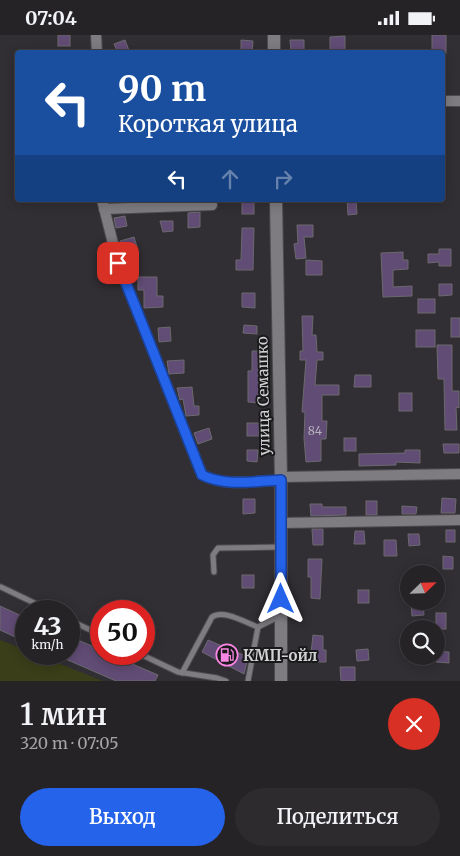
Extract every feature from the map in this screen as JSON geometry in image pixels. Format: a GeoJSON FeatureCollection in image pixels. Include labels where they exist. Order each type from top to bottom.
{"type":"FeatureCollection","features":[{"type":"Feature","properties":{"kind":"main road"},"geometry":{"type":"LineString","coordinates":[[274,35],[274,50]]}},
{"type":"Feature","properties":{"kind":"main road","name":"улица Семашко"},"geometry":{"type":"LineString","coordinates":[[276,202],[281,478],[281,681]]}},
{"type":"Feature","properties":{"kind":"street"},"geometry":{"type":"LineString","coordinates":[[96,35],[97,50]]}},
{"type":"Feature","properties":{"kind":"street"},"geometry":{"type":"LineString","coordinates":[[445,101],[460,101]]}},
{"type":"Feature","properties":{"kind":"street"},"geometry":{"type":"LineString","coordinates":[[212,205],[103,205],[118,263],[202,475],[212,480],[225,482],[281,478],[460,474]]}},
{"type":"Feature","properties":{"kind":"street"},"geometry":{"type":"LineString","coordinates":[[281,523],[460,520]]}},
{"type":"Feature","properties":{"kind":"lane"},"geometry":{"type":"LineString","coordinates":[[214,572],[213,555],[218,548],[281,547]]}},
{"type":"Feature","properties":{"kind":"lane"},"geometry":{"type":"LineString","coordinates":[[2,587],[29,600]]}},
{"type":"Feature","properties":{"kind":"lane"},"geometry":{"type":"LineString","coordinates":[[182,673],[212,617],[223,614],[258,627],[281,616]]}},
{"type":"Feature","properties":{"kind":"lane"},"geometry":{"type":"LineString","coordinates":[[248,681],[258,627]]}},
{"type":"Feature","properties":{"kind":"lane"},"geometry":{"type":"LineString","coordinates":[[155,661],[182,673],[217,677],[226,681]]}},
{"type":"Feature","properties":{"kind":"green space"},"geometry":{"type":"Polygon","coordinates":[[[0,640],[15,646],[15,665],[63,665],[103,681],[0,681],[0,640]]]}},
{"type":"Feature","properties":{"kind":"building"},"geometry":{"type":"Polygon","coordinates":[[[58,35],[70,35],[70,46],[58,46],[58,35]]]}},
{"type":"Feature","properties":{"kind":"building"},"geometry":{"type":"Polygon","coordinates":[[[432,35],[446,35],[446,53],[445,50],[432,50],[432,35]]]}},
{"type":"Feature","properties":{"kind":"building"},"geometry":{"type":"Polygon","coordinates":[[[345,36],[345,50],[330,50],[330,37],[345,36]]]}},
{"type":"Feature","properties":{"kind":"building"},"geometry":{"type":"Polygon","coordinates":[[[125,40],[129,50],[117,50],[114,44],[125,40]]]}},
{"type":"Feature","properties":{"kind":"building"},"geometry":{"type":"Polygon","coordinates":[[[241,40],[253,41],[252,50],[241,50],[241,40]]]}},
{"type":"Feature","properties":{"kind":"building"},"geometry":{"type":"Polygon","coordinates":[[[290,40],[304,40],[304,50],[291,50],[290,40]]]}},
{"type":"Feature","properties":{"kind":"building"},"geometry":{"type":"Polygon","coordinates":[[[242,202],[254,202],[254,214],[242,214],[242,202]]]}},
{"type":"Feature","properties":{"kind":"building"},"geometry":{"type":"Polygon","coordinates":[[[347,202],[356,202],[357,214],[348,215],[347,202]]]}},
{"type":"Feature","properties":{"kind":"building"},"geometry":{"type":"Polygon","coordinates":[[[200,212],[200,227],[188,228],[188,213],[200,212]]]}},
{"type":"Feature","properties":{"kind":"building"},"geometry":{"type":"Polygon","coordinates":[[[125,216],[127,226],[116,228],[114,218],[125,216]]]}},
{"type":"Feature","properties":{"kind":"building"},"geometry":{"type":"Polygon","coordinates":[[[160,221],[173,221],[173,231],[163,232],[160,221]]]}},
{"type":"Feature","properties":{"kind":"building"},"geometry":{"type":"Polygon","coordinates":[[[297,225],[313,225],[313,237],[304,237],[306,258],[296,259],[294,244],[298,243],[297,225]]]}},
{"type":"Feature","properties":{"kind":"building"},"geometry":{"type":"Polygon","coordinates":[[[242,228],[254,228],[253,270],[236,270],[236,260],[241,260],[242,228]]]}},
{"type":"Feature","properties":{"kind":"building"},"geometry":{"type":"Polygon","coordinates":[[[134,237],[137,247],[124,251],[120,241],[134,237]]]}},
{"type":"Feature","properties":{"kind":"building"},"geometry":{"type":"Polygon","coordinates":[[[439,249],[451,249],[451,266],[439,266],[439,262],[428,263],[428,254],[439,254],[439,249]]]}},
{"type":"Feature","properties":{"kind":"building"},"geometry":{"type":"Polygon","coordinates":[[[403,252],[403,260],[408,260],[408,269],[393,270],[393,287],[412,286],[412,296],[383,297],[381,253],[403,252]]]}},
{"type":"Feature","properties":{"kind":"building"},"geometry":{"type":"Polygon","coordinates":[[[306,260],[322,261],[322,275],[306,275],[306,260]]]}},
{"type":"Feature","properties":{"kind":"building"},"geometry":{"type":"Polygon","coordinates":[[[138,277],[157,277],[157,296],[163,296],[163,307],[144,308],[144,290],[138,290],[138,277]]]}},
{"type":"Feature","properties":{"kind":"building"},"geometry":{"type":"Polygon","coordinates":[[[439,284],[452,284],[452,295],[439,296],[439,284]]]}},
{"type":"Feature","properties":{"kind":"building"},"geometry":{"type":"Polygon","coordinates":[[[242,293],[255,293],[255,308],[242,307],[242,293]]]}},
{"type":"Feature","properties":{"kind":"building"},"geometry":{"type":"Polygon","coordinates":[[[418,299],[435,299],[435,313],[418,313],[418,299]]]}},
{"type":"Feature","properties":{"kind":"building"},"geometry":{"type":"Polygon","coordinates":[[[302,316],[313,316],[312,335],[316,335],[317,352],[323,352],[323,360],[317,360],[315,385],[339,385],[339,395],[322,395],[322,421],[327,421],[326,439],[321,439],[321,461],[306,462],[304,438],[305,412],[302,412],[306,360],[300,360],[300,351],[303,351],[302,316]]]}},
{"type":"Feature","properties":{"kind":"building"},"geometry":{"type":"Polygon","coordinates":[[[451,318],[460,318],[460,337],[451,337],[451,318]]]}},
{"type":"Feature","properties":{"kind":"building"},"geometry":{"type":"Polygon","coordinates":[[[244,325],[257,326],[257,334],[243,333],[244,325]]]}},
{"type":"Feature","properties":{"kind":"building"},"geometry":{"type":"Polygon","coordinates":[[[170,327],[171,341],[159,342],[158,328],[170,327]]]}},
{"type":"Feature","properties":{"kind":"building"},"geometry":{"type":"Polygon","coordinates":[[[416,330],[435,330],[435,347],[416,347],[416,330]]]}},
{"type":"Feature","properties":{"kind":"building"},"geometry":{"type":"Polygon","coordinates":[[[437,345],[452,345],[452,391],[459,391],[459,408],[456,407],[457,430],[445,430],[444,379],[438,379],[437,345]]]}},
{"type":"Feature","properties":{"kind":"building"},"geometry":{"type":"Polygon","coordinates":[[[252,351],[258,351],[259,403],[248,402],[248,371],[252,371],[252,351]]]}},
{"type":"Feature","properties":{"kind":"building"},"geometry":{"type":"Polygon","coordinates":[[[184,360],[184,373],[169,374],[167,361],[184,360]]]}},
{"type":"Feature","properties":{"kind":"building"},"geometry":{"type":"Polygon","coordinates":[[[355,375],[371,375],[371,387],[354,387],[355,375]]]}},
{"type":"Feature","properties":{"kind":"building"},"geometry":{"type":"Polygon","coordinates":[[[192,387],[194,406],[199,406],[199,415],[186,416],[183,399],[180,400],[177,388],[192,387]]]}},
{"type":"Feature","properties":{"kind":"building"},"geometry":{"type":"Polygon","coordinates":[[[399,393],[412,393],[412,411],[399,411],[399,393]]]}},
{"type":"Feature","properties":{"kind":"building"},"geometry":{"type":"Polygon","coordinates":[[[247,423],[259,423],[259,436],[247,436],[247,423]]]}},
{"type":"Feature","properties":{"kind":"building"},"geometry":{"type":"Polygon","coordinates":[[[209,428],[212,439],[198,444],[194,433],[209,428]]]}},
{"type":"Feature","properties":{"kind":"building"},"geometry":{"type":"Polygon","coordinates":[[[344,438],[356,438],[356,451],[344,451],[344,438]]]}},
{"type":"Feature","properties":{"kind":"building"},"geometry":{"type":"Polygon","coordinates":[[[443,444],[459,444],[459,453],[444,453],[443,444]]]}},
{"type":"Feature","properties":{"kind":"building"},"geometry":{"type":"Polygon","coordinates":[[[247,450],[258,450],[257,462],[247,461],[247,450]]]}},
{"type":"Feature","properties":{"kind":"building"},"geometry":{"type":"Polygon","coordinates":[[[405,450],[420,450],[420,463],[396,462],[396,465],[359,466],[359,454],[405,453],[405,450]]]}},
{"type":"Feature","properties":{"kind":"building"},"geometry":{"type":"Polygon","coordinates":[[[442,498],[456,499],[455,513],[441,513],[442,498]]]}},
{"type":"Feature","properties":{"kind":"building"},"geometry":{"type":"Polygon","coordinates":[[[243,499],[255,499],[255,513],[243,514],[243,499]]]}},
{"type":"Feature","properties":{"kind":"building"},"geometry":{"type":"Polygon","coordinates":[[[366,501],[377,501],[377,515],[366,515],[366,501]]]}},
{"type":"Feature","properties":{"kind":"building"},"geometry":{"type":"Polygon","coordinates":[[[310,504],[322,504],[322,507],[346,507],[346,515],[311,516],[310,504]]]}},
{"type":"Feature","properties":{"kind":"building"},"geometry":{"type":"Polygon","coordinates":[[[402,506],[417,507],[416,514],[402,514],[402,506]]]}},
{"type":"Feature","properties":{"kind":"building"},"geometry":{"type":"Polygon","coordinates":[[[312,529],[323,529],[323,545],[313,545],[312,529]]]}},
{"type":"Feature","properties":{"kind":"building"},"geometry":{"type":"Polygon","coordinates":[[[446,530],[455,530],[455,542],[446,542],[446,530]]]}},
{"type":"Feature","properties":{"kind":"building"},"geometry":{"type":"Polygon","coordinates":[[[355,531],[364,531],[365,544],[354,544],[355,531]]]}},
{"type":"Feature","properties":{"kind":"building"},"geometry":{"type":"Polygon","coordinates":[[[408,534],[419,534],[420,545],[409,546],[408,534]]]}},
{"type":"Feature","properties":{"kind":"building"},"geometry":{"type":"Polygon","coordinates":[[[384,540],[396,540],[397,556],[384,556],[384,540]]]}},
{"type":"Feature","properties":{"kind":"building"},"geometry":{"type":"Polygon","coordinates":[[[443,556],[453,557],[453,569],[445,569],[445,565],[443,565],[443,556]]]}},
{"type":"Feature","properties":{"kind":"building"},"geometry":{"type":"Polygon","coordinates":[[[308,559],[322,559],[320,599],[311,598],[311,577],[308,577],[308,559]]]}},
{"type":"Feature","properties":{"kind":"building"},"geometry":{"type":"Polygon","coordinates":[[[242,575],[254,575],[254,588],[242,588],[242,575]]]}},
{"type":"Feature","properties":{"kind":"building"},"geometry":{"type":"Polygon","coordinates":[[[358,590],[369,590],[369,603],[358,603],[358,590]]]}},
{"type":"Feature","properties":{"kind":"building"},"geometry":{"type":"Polygon","coordinates":[[[0,606],[15,613],[15,637],[0,630],[0,606]]]}},
{"type":"Feature","properties":{"kind":"building"},"geometry":{"type":"Polygon","coordinates":[[[412,610],[424,610],[424,615],[412,616],[412,610]]]}},
{"type":"Feature","properties":{"kind":"building"},"geometry":{"type":"Polygon","coordinates":[[[436,613],[446,613],[446,629],[445,620],[436,620],[436,613]]]}},
{"type":"Feature","properties":{"kind":"building"},"geometry":{"type":"Polygon","coordinates":[[[313,635],[323,636],[323,650],[326,650],[326,662],[310,662],[313,635]]]}},
{"type":"Feature","properties":{"kind":"building","name":"КМП-ойл"},"geometry":{"type":"Polygon","coordinates":[[[208,640],[248,657],[244,674],[202,652],[208,640]]]}},
{"type":"Feature","properties":{"kind":"building"},"geometry":{"type":"Polygon","coordinates":[[[80,641],[90,645],[90,665],[135,665],[158,675],[155,681],[116,681],[79,665],[80,641]]]}},
{"type":"Feature","properties":{"kind":"building"},"geometry":{"type":"Polygon","coordinates":[[[368,649],[369,660],[357,661],[356,650],[368,649]]]}},
{"type":"Feature","properties":{"kind":"building"},"geometry":{"type":"Polygon","coordinates":[[[445,652],[449,652],[449,663],[445,663],[445,652]]]}},
{"type":"Feature","properties":{"kind":"building"},"geometry":{"type":"Polygon","coordinates":[[[340,667],[355,667],[355,681],[341,681],[340,667]]]}},
{"type":"Feature","properties":{"kind":"place","name":"КМП-ойл"},"geometry":{"type":"Point","coordinates":[227,655]}},
{"type":"Feature","properties":{"kind":"route"},"geometry":{"type":"LineString","coordinates":[[118,263],[202,475],[212,480],[225,482],[281,480],[281,599]]}}]}
